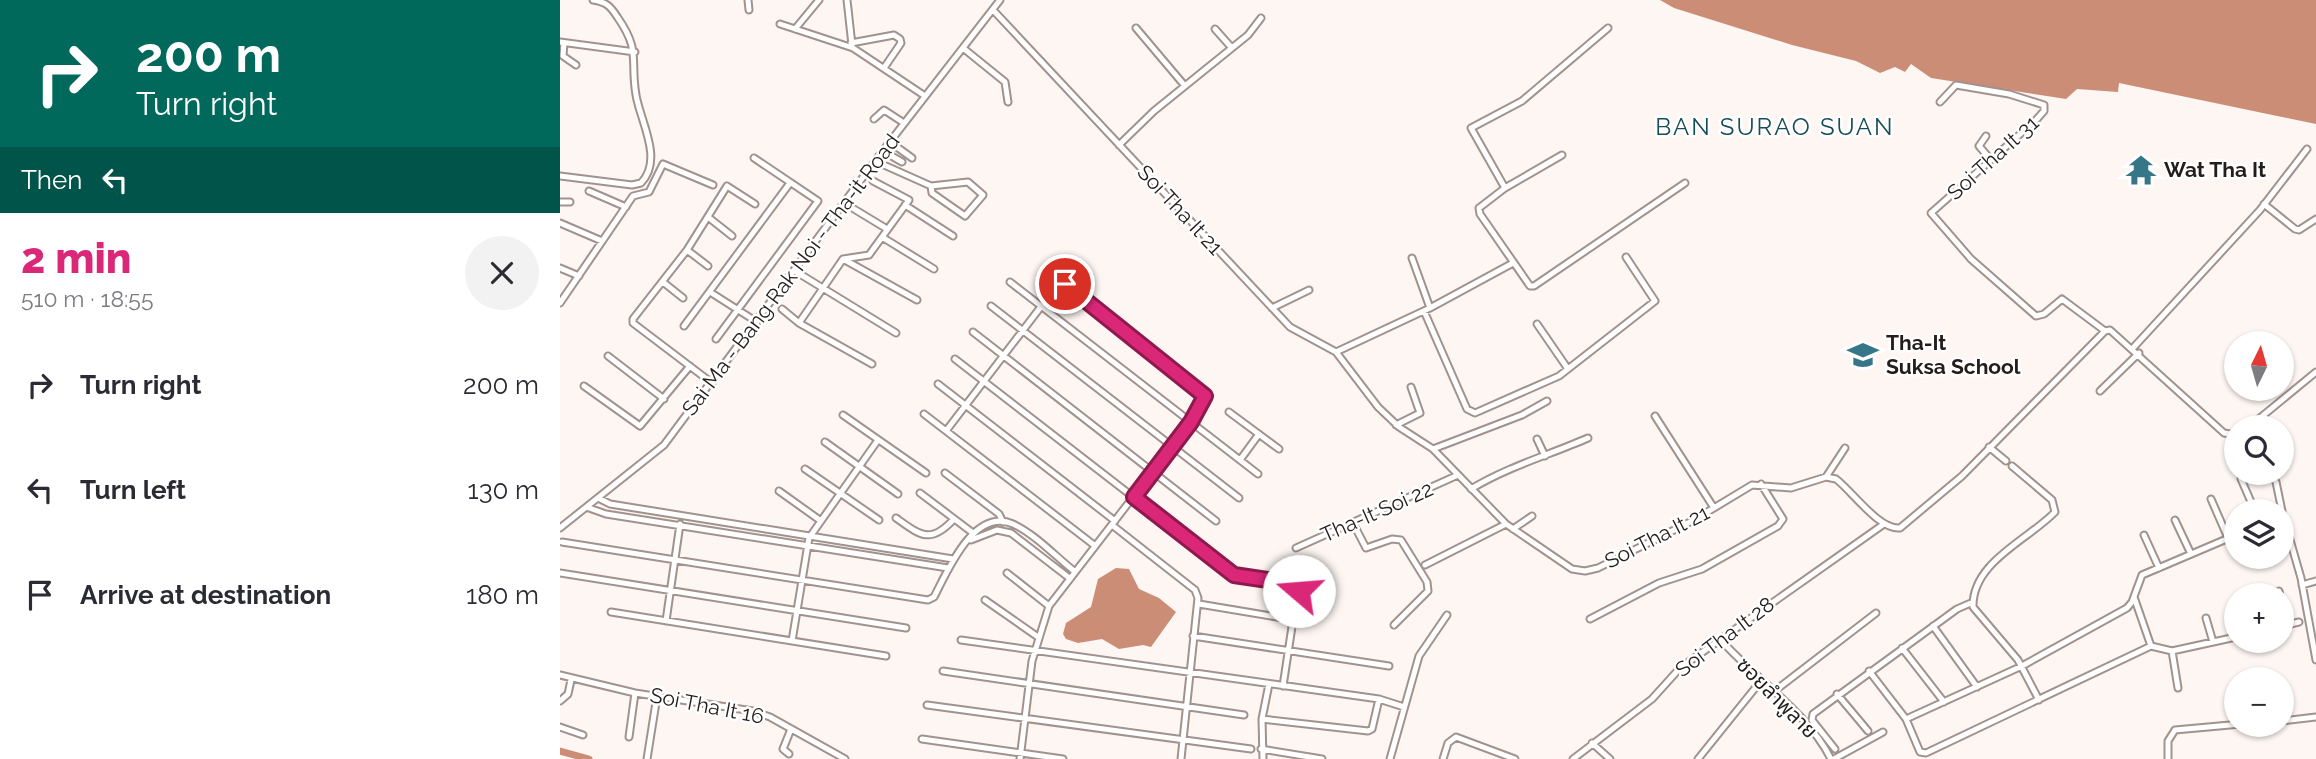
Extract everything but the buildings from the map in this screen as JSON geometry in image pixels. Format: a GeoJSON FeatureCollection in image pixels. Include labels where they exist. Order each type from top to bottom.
{"type":"FeatureCollection","features":[{"type":"Feature","properties":{"kind":"street"},"geometry":{"type":"LineString","coordinates":[[560,176],[632,185],[646,178],[649,142],[635,92],[635,52],[628,33],[610,5],[593,0]]}},
{"type":"Feature","properties":{"kind":"street"},"geometry":{"type":"LineString","coordinates":[[750,10],[748,0],[758,0]]}},
{"type":"Feature","properties":{"kind":"street"},"geometry":{"type":"LineString","coordinates":[[795,29],[819,0]]}},
{"type":"Feature","properties":{"kind":"street"},"geometry":{"type":"LineString","coordinates":[[846,0],[852,46]]}},
{"type":"Feature","properties":{"kind":"street","name":"Sai Ma - Bang Rak Noi - Tha-it Road"},"geometry":{"type":"LineString","coordinates":[[560,528],[589,508],[664,446],[904,123],[1000,0]]}},
{"type":"Feature","properties":{"kind":"street","name":"Soi Tha It 21"},"geometry":{"type":"LineString","coordinates":[[993,9],[1290,327],[1336,352],[1378,407],[1396,425],[1433,449],[1506,524],[1559,562],[1585,571],[1598,568],[1714,508],[1752,485],[1791,488],[1826,477]]}},
{"type":"Feature","properties":{"kind":"street"},"geometry":{"type":"LineString","coordinates":[[1119,145],[1255,28],[1261,18]]}},
{"type":"Feature","properties":{"kind":"street"},"geometry":{"type":"LineString","coordinates":[[780,24],[852,46],[925,96]]}},
{"type":"Feature","properties":{"kind":"street"},"geometry":{"type":"LineString","coordinates":[[1136,28],[1185,86]]}},
{"type":"Feature","properties":{"kind":"street"},"geometry":{"type":"LineString","coordinates":[[1505,188],[1471,128],[1522,101],[1608,28]]}},
{"type":"Feature","properties":{"kind":"street"},"geometry":{"type":"LineString","coordinates":[[1215,29],[1231,47]]}},
{"type":"Feature","properties":{"kind":"street"},"geometry":{"type":"LineString","coordinates":[[852,46],[894,35],[900,38],[901,43],[884,68]]}},
{"type":"Feature","properties":{"kind":"street"},"geometry":{"type":"LineString","coordinates":[[576,65],[563,56],[562,43],[635,52]]}},
{"type":"Feature","properties":{"kind":"street"},"geometry":{"type":"LineString","coordinates":[[963,48],[1005,82],[1009,102]]}},
{"type":"Feature","properties":{"kind":"street","name":"Soi Tha It 31"},"geometry":{"type":"LineString","coordinates":[[1940,102],[1956,85],[2009,94],[2044,105],[2044,111],[1931,213],[1971,259],[2036,316],[2044,314],[2062,299],[2105,331]]}},
{"type":"Feature","properties":{"kind":"street"},"geometry":{"type":"LineString","coordinates":[[874,119],[884,110],[904,123]]}},
{"type":"Feature","properties":{"kind":"street"},"geometry":{"type":"LineString","coordinates":[[1986,135],[1979,146],[1991,160]]}},
{"type":"Feature","properties":{"kind":"street"},"geometry":{"type":"LineString","coordinates":[[890,142],[912,158]]}},
{"type":"Feature","properties":{"kind":"street"},"geometry":{"type":"LineString","coordinates":[[2133,348],[2264,204],[2307,149]]}},
{"type":"Feature","properties":{"kind":"street"},"geometry":{"type":"LineString","coordinates":[[883,151],[902,162]]}},
{"type":"Feature","properties":{"kind":"street"},"geometry":{"type":"LineString","coordinates":[[1562,155],[1505,188],[1483,205],[1480,214],[1530,286],[1534,286],[1685,183]]}},
{"type":"Feature","properties":{"kind":"street"},"geometry":{"type":"LineString","coordinates":[[716,339],[818,201],[754,158]]}},
{"type":"Feature","properties":{"kind":"street"},"geometry":{"type":"LineString","coordinates":[[875,162],[931,186],[968,182],[983,195],[965,216],[932,193],[931,186]]}},
{"type":"Feature","properties":{"kind":"street"},"geometry":{"type":"LineString","coordinates":[[560,303],[634,196],[649,192],[663,164],[713,185]]}},
{"type":"Feature","properties":{"kind":"street"},"geometry":{"type":"LineString","coordinates":[[799,323],[843,258],[869,255],[909,200],[873,181]]}},
{"type":"Feature","properties":{"kind":"street"},"geometry":{"type":"LineString","coordinates":[[684,326],[790,183]]}},
{"type":"Feature","properties":{"kind":"street"},"geometry":{"type":"LineString","coordinates":[[712,383],[632,321],[687,250],[727,186],[755,204]]}},
{"type":"Feature","properties":{"kind":"street"},"geometry":{"type":"LineString","coordinates":[[589,191],[626,207]]}},
{"type":"Feature","properties":{"kind":"street"},"geometry":{"type":"LineString","coordinates":[[560,202],[570,202]]}},
{"type":"Feature","properties":{"kind":"street"},"geometry":{"type":"LineString","coordinates":[[2264,204],[2295,229],[2299,230],[2316,219]]}},
{"type":"Feature","properties":{"kind":"street"},"geometry":{"type":"LineString","coordinates":[[905,205],[953,236]]}},
{"type":"Feature","properties":{"kind":"street"},"geometry":{"type":"LineString","coordinates":[[853,209],[887,229]]}},
{"type":"Feature","properties":{"kind":"street"},"geometry":{"type":"LineString","coordinates":[[708,217],[732,236]]}},
{"type":"Feature","properties":{"kind":"street"},"geometry":{"type":"LineString","coordinates":[[560,223],[602,241]]}},
{"type":"Feature","properties":{"kind":"street"},"geometry":{"type":"LineString","coordinates":[[882,237],[934,269]]}},
{"type":"Feature","properties":{"kind":"street"},"geometry":{"type":"LineString","coordinates":[[687,250],[708,266]]}},
{"type":"Feature","properties":{"kind":"street"},"geometry":{"type":"LineString","coordinates":[[1424,311],[1469,412],[1475,413],[1535,389],[1568,369],[1655,301],[1626,257]]}},
{"type":"Feature","properties":{"kind":"street"},"geometry":{"type":"LineString","coordinates":[[843,258],[917,300]]}},
{"type":"Feature","properties":{"kind":"street"},"geometry":{"type":"LineString","coordinates":[[1412,258],[1430,307]]}},
{"type":"Feature","properties":{"kind":"street"},"geometry":{"type":"LineString","coordinates":[[1336,352],[1424,311],[1513,263]]}},
{"type":"Feature","properties":{"kind":"street"},"geometry":{"type":"LineString","coordinates":[[560,268],[579,276]]}},
{"type":"Feature","properties":{"kind":"street"},"geometry":{"type":"LineString","coordinates":[[795,271],[821,290],[896,333]]}},
{"type":"Feature","properties":{"kind":"street"},"geometry":{"type":"LineString","coordinates":[[663,282],[683,298]]}},
{"type":"Feature","properties":{"kind":"street"},"geometry":{"type":"LineString","coordinates":[[1010,282],[1258,474]]}},
{"type":"Feature","properties":{"kind":"street"},"geometry":{"type":"LineString","coordinates":[[946,431],[1055,285],[1065,284],[1202,392],[1204,401],[1191,422],[1068,577],[1049,606],[1035,651],[1021,756]]}},
{"type":"Feature","properties":{"kind":"street"},"geometry":{"type":"LineString","coordinates":[[1272,308],[1309,290]]}},
{"type":"Feature","properties":{"kind":"street"},"geometry":{"type":"LineString","coordinates":[[710,292],[757,322]]}},
{"type":"Feature","properties":{"kind":"street"},"geometry":{"type":"LineString","coordinates":[[991,306],[1239,498]]}},
{"type":"Feature","properties":{"kind":"street"},"geometry":{"type":"LineString","coordinates":[[782,309],[799,323],[872,364]]}},
{"type":"Feature","properties":{"kind":"street"},"geometry":{"type":"LineString","coordinates":[[1537,324],[1568,369]]}},
{"type":"Feature","properties":{"kind":"street"},"geometry":{"type":"LineString","coordinates":[[1845,448],[1826,477],[1843,484],[1884,524],[1896,529],[1906,525],[2105,331],[2115,331],[2224,433]]}},
{"type":"Feature","properties":{"kind":"street"},"geometry":{"type":"LineString","coordinates":[[973,332],[1216,521]]}},
{"type":"Feature","properties":{"kind":"street"},"geometry":{"type":"LineString","coordinates":[[2100,391],[2139,354]]}},
{"type":"Feature","properties":{"kind":"street"},"geometry":{"type":"LineString","coordinates":[[608,356],[664,399]]}},
{"type":"Feature","properties":{"kind":"street"},"geometry":{"type":"LineString","coordinates":[[955,359],[1234,575],[1295,584],[1299,591],[1283,686]]}},
{"type":"Feature","properties":{"kind":"street"},"geometry":{"type":"LineString","coordinates":[[584,386],[640,426],[690,366]]}},
{"type":"Feature","properties":{"kind":"street"},"geometry":{"type":"LineString","coordinates":[[2264,415],[2316,372]]}},
{"type":"Feature","properties":{"kind":"street"},"geometry":{"type":"LineString","coordinates":[[938,384],[1195,590],[1199,604],[1193,636],[1181,759]]}},
{"type":"Feature","properties":{"kind":"street"},"geometry":{"type":"LineString","coordinates":[[1396,425],[1420,414],[1411,387]]}},
{"type":"Feature","properties":{"kind":"street"},"geometry":{"type":"LineString","coordinates":[[1433,449],[1522,415],[1547,401]]}},
{"type":"Feature","properties":{"kind":"street"},"geometry":{"type":"LineString","coordinates":[[1230,412],[1279,449]]}},
{"type":"Feature","properties":{"kind":"street"},"geometry":{"type":"LineString","coordinates":[[924,414],[1094,545]]}},
{"type":"Feature","properties":{"kind":"street"},"geometry":{"type":"LineString","coordinates":[[843,415],[926,473]]}},
{"type":"Feature","properties":{"kind":"street"},"geometry":{"type":"LineString","coordinates":[[1655,416],[1714,508]]}},
{"type":"Feature","properties":{"kind":"street"},"geometry":{"type":"LineString","coordinates":[[1240,460],[1259,434]]}},
{"type":"Feature","properties":{"kind":"street"},"geometry":{"type":"LineString","coordinates":[[1471,489],[1502,471],[1588,438]]}},
{"type":"Feature","properties":{"kind":"street"},"geometry":{"type":"LineString","coordinates":[[1537,439],[1545,456]]}},
{"type":"Feature","properties":{"kind":"street"},"geometry":{"type":"LineString","coordinates":[[792,641],[810,538],[878,440]]}},
{"type":"Feature","properties":{"kind":"street"},"geometry":{"type":"LineString","coordinates":[[825,442],[898,494]]}},
{"type":"Feature","properties":{"kind":"street"},"geometry":{"type":"LineString","coordinates":[[1989,447],[2006,461]]}},
{"type":"Feature","properties":{"kind":"street"},"geometry":{"type":"LineString","coordinates":[[2012,466],[2052,500],[2055,512],[1990,565],[1973,602],[1977,615],[2022,666],[2039,700]]}},
{"type":"Feature","properties":{"kind":"street"},"geometry":{"type":"LineString","coordinates":[[805,469],[879,520]]}},
{"type":"Feature","properties":{"kind":"street"},"geometry":{"type":"LineString","coordinates":[[945,473],[999,513],[1003,522]]}},
{"type":"Feature","properties":{"kind":"street","name":"Tha-It Soi 22"},"geometry":{"type":"LineString","coordinates":[[1296,548],[1458,475]]}},
{"type":"Feature","properties":{"kind":"street"},"geometry":{"type":"LineString","coordinates":[[1590,619],[1659,583],[1703,569],[1778,526],[1783,519],[1761,484]]}},
{"type":"Feature","properties":{"kind":"street"},"geometry":{"type":"LineString","coordinates":[[779,491],[821,521]]}},
{"type":"Feature","properties":{"kind":"street"},"geometry":{"type":"LineString","coordinates":[[920,493],[973,537]]}},
{"type":"Feature","properties":{"kind":"street"},"geometry":{"type":"LineString","coordinates":[[600,499],[610,504],[681,517],[953,559]]}},
{"type":"Feature","properties":{"kind":"street"},"geometry":{"type":"LineString","coordinates":[[2211,499],[2224,529]]}},
{"type":"Feature","properties":{"kind":"street"},"geometry":{"type":"LineString","coordinates":[[589,508],[606,514],[948,568]]}},
{"type":"Feature","properties":{"kind":"street"},"geometry":{"type":"LineString","coordinates":[[1513,529],[1532,516]]}},
{"type":"Feature","properties":{"kind":"street"},"geometry":{"type":"LineString","coordinates":[[666,621],[681,517]]}},
{"type":"Feature","properties":{"kind":"street"},"geometry":{"type":"LineString","coordinates":[[896,518],[927,535],[942,532],[954,519]]}},
{"type":"Feature","properties":{"kind":"street"},"geometry":{"type":"LineString","coordinates":[[2175,520],[2191,554]]}},
{"type":"Feature","properties":{"kind":"street"},"geometry":{"type":"LineString","coordinates":[[562,542],[928,600],[934,597],[953,559],[973,537],[988,523],[1003,522],[1022,530],[1074,571]]}},
{"type":"Feature","properties":{"kind":"street"},"geometry":{"type":"LineString","coordinates":[[1353,523],[1366,548],[1392,539],[1401,540],[1427,582],[1427,591],[1394,625]]}},
{"type":"Feature","properties":{"kind":"street"},"geometry":{"type":"LineString","coordinates":[[1425,565],[1506,524]]}},
{"type":"Feature","properties":{"kind":"street","name":"Soi Tha It 28"},"geometry":{"type":"LineString","coordinates":[[1573,759],[1652,699],[1680,668],[1884,524]]}},
{"type":"Feature","properties":{"kind":"street"},"geometry":{"type":"LineString","coordinates":[[973,537],[990,531],[1011,533],[1068,577]]}},
{"type":"Feature","properties":{"kind":"street"},"geometry":{"type":"LineString","coordinates":[[2144,535],[2159,568]]}},
{"type":"Feature","properties":{"kind":"street"},"geometry":{"type":"LineString","coordinates":[[1906,719],[2022,666],[2127,608],[2142,575],[2224,540]]}},
{"type":"Feature","properties":{"kind":"street"},"geometry":{"type":"LineString","coordinates":[[897,561],[898,552]]}},
{"type":"Feature","properties":{"kind":"street"},"geometry":{"type":"LineString","coordinates":[[2294,556],[2316,660]]}},
{"type":"Feature","properties":{"kind":"street"},"geometry":{"type":"LineString","coordinates":[[560,573],[906,628]]}},
{"type":"Feature","properties":{"kind":"street"},"geometry":{"type":"LineString","coordinates":[[1007,573],[1049,606]]}},
{"type":"Feature","properties":{"kind":"street"},"geometry":{"type":"LineString","coordinates":[[2302,585],[2316,581]]}},
{"type":"Feature","properties":{"kind":"street"},"geometry":{"type":"LineString","coordinates":[[2134,597],[2151,646]]}},
{"type":"Feature","properties":{"kind":"street"},"geometry":{"type":"LineString","coordinates":[[985,600],[1038,638]]}},
{"type":"Feature","properties":{"kind":"street"},"geometry":{"type":"LineString","coordinates":[[1835,748],[1811,716],[1837,694],[1956,609],[1973,602]]}},
{"type":"Feature","properties":{"kind":"street"},"geometry":{"type":"LineString","coordinates":[[1199,604],[1295,620]]}},
{"type":"Feature","properties":{"kind":"street"},"geometry":{"type":"LineString","coordinates":[[611,612],[886,656]]}},
{"type":"Feature","properties":{"kind":"street"},"geometry":{"type":"LineString","coordinates":[[1772,693],[1876,613]]}},
{"type":"Feature","properties":{"kind":"street"},"geometry":{"type":"LineString","coordinates":[[1390,759],[1422,650],[1447,615]]}},
{"type":"Feature","properties":{"kind":"street"},"geometry":{"type":"LineString","coordinates":[[2206,618],[2213,642]]}},
{"type":"Feature","properties":{"kind":"street"},"geometry":{"type":"LineString","coordinates":[[2294,623],[2299,622]]}},
{"type":"Feature","properties":{"kind":"street"},"geometry":{"type":"LineString","coordinates":[[1933,626],[1977,687]]}},
{"type":"Feature","properties":{"kind":"street"},"geometry":{"type":"LineString","coordinates":[[1193,636],[1389,666]]}},
{"type":"Feature","properties":{"kind":"street","name":"ซอยลำพูลาย"},"geometry":{"type":"LineString","coordinates":[[1720,639],[1760,682],[1813,731],[1831,759]]}},
{"type":"Feature","properties":{"kind":"street"},"geometry":{"type":"LineString","coordinates":[[961,640],[1380,699],[1404,707]]}},
{"type":"Feature","properties":{"kind":"street"},"geometry":{"type":"LineString","coordinates":[[1869,671],[1906,719],[1920,752],[1926,753],[2151,646],[2172,651],[2224,640]]}},
{"type":"Feature","properties":{"kind":"street"},"geometry":{"type":"LineString","coordinates":[[1902,648],[1944,702]]}},
{"type":"Feature","properties":{"kind":"street"},"geometry":{"type":"LineString","coordinates":[[2172,651],[2178,688]]}},
{"type":"Feature","properties":{"kind":"street"},"geometry":{"type":"LineString","coordinates":[[943,671],[1244,715]]}},
{"type":"Feature","properties":{"kind":"street","name":"Soi Tha It 16"},"geometry":{"type":"LineString","coordinates":[[560,675],[635,693],[753,711],[845,759]]}},
{"type":"Feature","properties":{"kind":"street"},"geometry":{"type":"LineString","coordinates":[[560,701],[568,694],[572,680]]}},
{"type":"Feature","properties":{"kind":"street"},"geometry":{"type":"LineString","coordinates":[[1698,759],[1760,682]]}},
{"type":"Feature","properties":{"kind":"street"},"geometry":{"type":"LineString","coordinates":[[1264,759],[1261,749],[1262,719],[1269,684]]}},
{"type":"Feature","properties":{"kind":"street"},"geometry":{"type":"LineString","coordinates":[[629,737],[635,693]]}},
{"type":"Feature","properties":{"kind":"street"},"geometry":{"type":"LineString","coordinates":[[1837,694],[1867,731]]}},
{"type":"Feature","properties":{"kind":"street"},"geometry":{"type":"LineString","coordinates":[[647,759],[657,696]]}},
{"type":"Feature","properties":{"kind":"street"},"geometry":{"type":"LineString","coordinates":[[1262,719],[1368,731],[1371,729],[1380,699]]}},
{"type":"Feature","properties":{"kind":"street"},"geometry":{"type":"LineString","coordinates":[[927,705],[1251,749]]}},
{"type":"Feature","properties":{"kind":"street"},"geometry":{"type":"LineString","coordinates":[[2294,720],[2316,717]]}},
{"type":"Feature","properties":{"kind":"street"},"geometry":{"type":"LineString","coordinates":[[2168,759],[2168,741],[2175,730],[2224,726]]}},
{"type":"Feature","properties":{"kind":"street"},"geometry":{"type":"LineString","coordinates":[[560,727],[583,735]]}},
{"type":"Feature","properties":{"kind":"street"},"geometry":{"type":"LineString","coordinates":[[789,754],[783,748],[791,729]]}},
{"type":"Feature","properties":{"kind":"street"},"geometry":{"type":"LineString","coordinates":[[1831,759],[1883,733]]}},
{"type":"Feature","properties":{"kind":"street"},"geometry":{"type":"LineString","coordinates":[[1443,759],[1448,743],[1456,737],[1515,759]]}},
{"type":"Feature","properties":{"kind":"street"},"geometry":{"type":"LineString","coordinates":[[922,739],[1021,756],[1063,759]]}},
{"type":"Feature","properties":{"kind":"street"},"geometry":{"type":"LineString","coordinates":[[1592,743],[1611,759]]}},
{"type":"Feature","properties":{"kind":"street"},"geometry":{"type":"LineString","coordinates":[[1261,749],[1322,759]]}},
{"type":"Feature","properties":{"kind":"shaded area"},"geometry":{"type":"Polygon","coordinates":[[[1660,0],[2316,0],[2316,124],[2119,83],[2118,92],[2077,89],[2066,99],[1931,78],[1911,64],[1905,72],[1895,67],[1880,73],[1856,61],[1792,45],[1674,8],[1660,0]]]}},
{"type":"Feature","properties":{"kind":"shaded area"},"geometry":{"type":"Polygon","coordinates":[[[1116,568],[1129,569],[1139,589],[1159,598],[1176,612],[1151,647],[1143,645],[1119,649],[1102,639],[1078,643],[1066,639],[1063,634],[1066,623],[1091,607],[1098,579],[1116,568]]]}},
{"type":"Feature","properties":{"kind":"waterway"},"geometry":{"type":"LineString","coordinates":[[560,751],[589,759]]}},
{"type":"Feature","properties":{"kind":"place","name":"Wat Tha It"},"geometry":{"type":"Point","coordinates":[2141,170]}},
{"type":"Feature","properties":{"kind":"place","name":"Tha-It Suksa School"},"geometry":{"type":"Point","coordinates":[1863,355]}},
{"type":"Feature","properties":{"kind":"district","name":"BAN SURAO SUAN"},"geometry":{"type":"Point","coordinates":[1775,127]}},
{"type":"Feature","properties":{"kind":"route"},"geometry":{"type":"LineString","coordinates":[[1065,284],[1205,396],[1191,422],[1134,497],[1234,575],[1295,584],[1299,591]]}}]}
